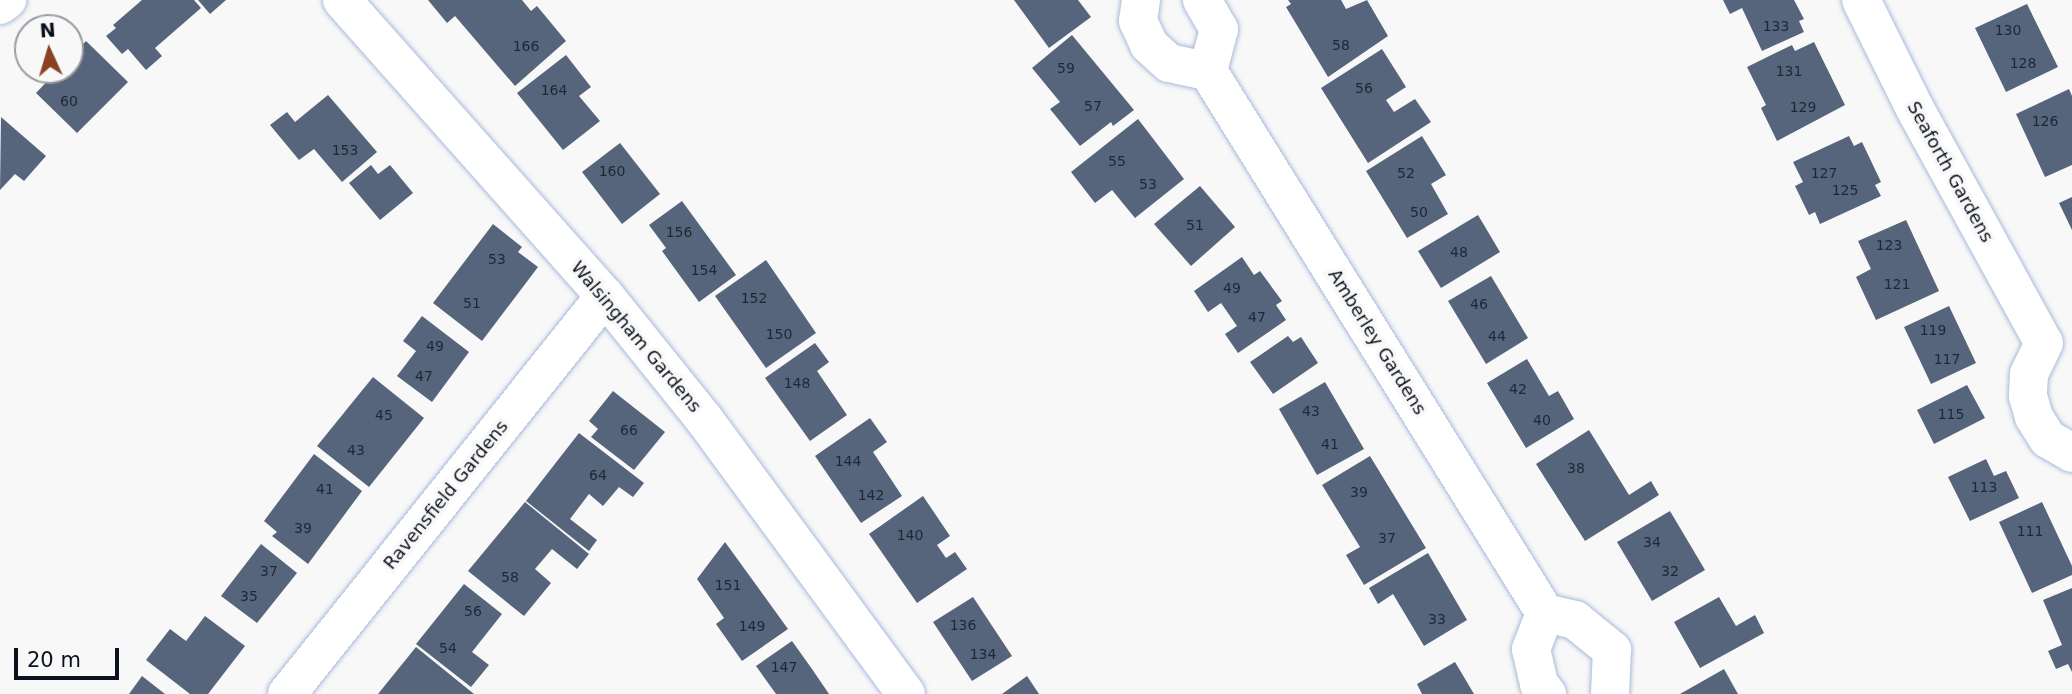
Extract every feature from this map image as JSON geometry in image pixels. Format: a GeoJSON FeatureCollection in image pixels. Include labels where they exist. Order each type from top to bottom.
{"type":"FeatureCollection","features":[{"type":"Feature","properties":{"kind":"street"},"geometry":{"type":"LineString","coordinates":[[0,5],[7,0]]}},
{"type":"Feature","properties":{"kind":"street","name":"Walsingham Gardens"},"geometry":{"type":"LineString","coordinates":[[342,0],[605,296],[704,419],[906,694]]}},
{"type":"Feature","properties":{"kind":"street"},"geometry":{"type":"LineString","coordinates":[[1141,0],[1138,21],[1149,46],[1169,64],[1208,71],[1219,29],[1202,0]]}},
{"type":"Feature","properties":{"kind":"street","name":"Seaforth Gardens"},"geometry":{"type":"LineString","coordinates":[[1861,0],[1914,107],[2058,346],[2029,374],[2028,396],[2034,417],[2048,439],[2072,453]]}},
{"type":"Feature","properties":{"kind":"street","name":"Amberley Gardens"},"geometry":{"type":"LineString","coordinates":[[1208,71],[1545,613]]}},
{"type":"Feature","properties":{"kind":"street","name":"Ravensfield Gardens"},"geometry":{"type":"LineString","coordinates":[[287,694],[605,296]]}},
{"type":"Feature","properties":{"kind":"street"},"geometry":{"type":"LineString","coordinates":[[1546,694],[1539,684],[1531,649],[1545,613],[1575,620],[1612,650],[1610,694]]}},
{"type":"Feature","properties":{"kind":"building"},"geometry":{"type":"Polygon","coordinates":[[[142,0],[194,0],[201,8],[155,48],[162,56],[146,70],[128,49],[122,54],[106,36],[116,28],[113,25],[142,0]]]}},
{"type":"Feature","properties":{"kind":"building"},"geometry":{"type":"Polygon","coordinates":[[[198,0],[226,0],[210,14],[198,0]]]}},
{"type":"Feature","properties":{"kind":"building"},"geometry":{"type":"Polygon","coordinates":[[[428,0],[522,0],[531,11],[537,6],[566,41],[515,86],[455,16],[447,23],[428,0]]]}},
{"type":"Feature","properties":{"kind":"building"},"geometry":{"type":"Polygon","coordinates":[[[1014,0],[1078,0],[1091,17],[1049,48],[1014,0]]]}},
{"type":"Feature","properties":{"kind":"building"},"geometry":{"type":"Polygon","coordinates":[[[1288,0],[1341,0],[1346,9],[1367,0],[1388,36],[1328,77],[1286,7],[1291,4],[1288,0]]]}},
{"type":"Feature","properties":{"kind":"building"},"geometry":{"type":"Polygon","coordinates":[[[1723,0],[1794,0],[1804,19],[1799,21],[1804,32],[1762,51],[1742,8],[1730,14],[1723,0]]]}},
{"type":"Feature","properties":{"kind":"building"},"geometry":{"type":"Polygon","coordinates":[[[2027,4],[2058,67],[2006,92],[1975,28],[2027,4]]]}},
{"type":"Feature","properties":{"kind":"building"},"geometry":{"type":"Polygon","coordinates":[[[1072,35],[1134,110],[1113,126],[1111,122],[1080,146],[1050,109],[1060,102],[1032,68],[1072,35]]]}},
{"type":"Feature","properties":{"kind":"building"},"geometry":{"type":"Polygon","coordinates":[[[86,41],[128,82],[77,133],[36,93],[45,84],[84,84],[86,41]]]}},
{"type":"Feature","properties":{"kind":"building"},"geometry":{"type":"Polygon","coordinates":[[[1814,42],[1845,105],[1777,141],[1761,108],[1766,105],[1747,67],[1792,45],[1795,51],[1814,42]]]}},
{"type":"Feature","properties":{"kind":"building"},"geometry":{"type":"Polygon","coordinates":[[[1382,49],[1406,87],[1386,100],[1394,112],[1415,99],[1431,122],[1368,163],[1321,88],[1382,49]]]}},
{"type":"Feature","properties":{"kind":"building"},"geometry":{"type":"Polygon","coordinates":[[[566,55],[591,87],[579,96],[600,121],[563,150],[517,93],[566,55]]]}},
{"type":"Feature","properties":{"kind":"building"},"geometry":{"type":"Polygon","coordinates":[[[2069,89],[2072,96],[2072,165],[2045,177],[2016,114],[2069,89]]]}},
{"type":"Feature","properties":{"kind":"building"},"geometry":{"type":"Polygon","coordinates":[[[328,95],[377,152],[342,182],[314,149],[299,160],[270,125],[287,112],[295,122],[328,95]]]}},
{"type":"Feature","properties":{"kind":"building"},"geometry":{"type":"Polygon","coordinates":[[[1,117],[46,156],[24,181],[15,174],[0,190],[1,117]]]}},
{"type":"Feature","properties":{"kind":"building"},"geometry":{"type":"Polygon","coordinates":[[[1138,119],[1184,179],[1135,218],[1112,190],[1095,203],[1071,172],[1138,119]]]}},
{"type":"Feature","properties":{"kind":"building"},"geometry":{"type":"Polygon","coordinates":[[[1422,136],[1446,175],[1431,184],[1448,214],[1407,238],[1366,171],[1422,136]]]}},
{"type":"Feature","properties":{"kind":"building"},"geometry":{"type":"Polygon","coordinates":[[[1849,136],[1854,146],[1862,142],[1881,182],[1875,185],[1881,196],[1820,224],[1815,212],[1809,215],[1795,186],[1803,182],[1793,162],[1849,136]]]}},
{"type":"Feature","properties":{"kind":"building"},"geometry":{"type":"Polygon","coordinates":[[[620,143],[660,194],[622,224],[582,172],[620,143]]]}},
{"type":"Feature","properties":{"kind":"building"},"geometry":{"type":"Polygon","coordinates":[[[371,165],[378,174],[390,165],[413,193],[380,220],[349,183],[371,165]]]}},
{"type":"Feature","properties":{"kind":"building"},"geometry":{"type":"Polygon","coordinates":[[[1200,186],[1235,227],[1191,266],[1154,224],[1200,186]]]}},
{"type":"Feature","properties":{"kind":"building"},"geometry":{"type":"Polygon","coordinates":[[[2072,197],[2072,230],[2059,203],[2072,197]]]}},
{"type":"Feature","properties":{"kind":"building"},"geometry":{"type":"Polygon","coordinates":[[[682,201],[736,275],[699,302],[662,251],[666,248],[649,225],[682,201]]]}},
{"type":"Feature","properties":{"kind":"building"},"geometry":{"type":"Polygon","coordinates":[[[1478,215],[1500,252],[1441,288],[1418,251],[1478,215]]]}},
{"type":"Feature","properties":{"kind":"building"},"geometry":{"type":"Polygon","coordinates":[[[1906,220],[1939,291],[1876,320],[1856,277],[1871,269],[1858,241],[1906,220]]]}},
{"type":"Feature","properties":{"kind":"building"},"geometry":{"type":"Polygon","coordinates":[[[493,224],[522,247],[518,252],[538,267],[482,341],[433,303],[493,224]]]}},
{"type":"Feature","properties":{"kind":"building"},"geometry":{"type":"Polygon","coordinates":[[[1242,257],[1254,275],[1260,271],[1282,301],[1276,305],[1286,320],[1238,353],[1225,334],[1237,326],[1221,303],[1208,312],[1194,291],[1242,257]]]}},
{"type":"Feature","properties":{"kind":"building"},"geometry":{"type":"Polygon","coordinates":[[[766,260],[816,333],[766,368],[715,296],[766,260]]]}},
{"type":"Feature","properties":{"kind":"building"},"geometry":{"type":"Polygon","coordinates":[[[1491,276],[1528,338],[1486,364],[1448,301],[1491,276]]]}},
{"type":"Feature","properties":{"kind":"building"},"geometry":{"type":"Polygon","coordinates":[[[1949,306],[1976,363],[1931,384],[1904,327],[1949,306]]]}},
{"type":"Feature","properties":{"kind":"building"},"geometry":{"type":"Polygon","coordinates":[[[422,316],[469,352],[432,402],[397,376],[416,351],[403,341],[422,316]]]}},
{"type":"Feature","properties":{"kind":"building"},"geometry":{"type":"Polygon","coordinates":[[[1288,336],[1293,342],[1301,337],[1318,363],[1273,394],[1250,362],[1288,336]]]}},
{"type":"Feature","properties":{"kind":"building"},"geometry":{"type":"Polygon","coordinates":[[[815,343],[829,362],[817,371],[847,415],[810,441],[765,378],[815,343]]]}},
{"type":"Feature","properties":{"kind":"building"},"geometry":{"type":"Polygon","coordinates":[[[1527,359],[1549,396],[1558,391],[1574,419],[1526,448],[1487,383],[1527,359]]]}},
{"type":"Feature","properties":{"kind":"building"},"geometry":{"type":"Polygon","coordinates":[[[373,377],[424,418],[369,487],[317,446],[373,377]]]}},
{"type":"Feature","properties":{"kind":"building"},"geometry":{"type":"Polygon","coordinates":[[[1325,382],[1364,449],[1317,475],[1279,409],[1325,382]]]}},
{"type":"Feature","properties":{"kind":"building"},"geometry":{"type":"Polygon","coordinates":[[[1967,385],[1985,418],[1934,444],[1917,410],[1967,385]]]}},
{"type":"Feature","properties":{"kind":"building"},"geometry":{"type":"Polygon","coordinates":[[[613,391],[665,432],[634,470],[591,437],[598,429],[589,421],[613,391]]]}},
{"type":"Feature","properties":{"kind":"building"},"geometry":{"type":"Polygon","coordinates":[[[870,418],[887,442],[873,452],[902,496],[861,523],[815,456],[870,418]]]}},
{"type":"Feature","properties":{"kind":"building"},"geometry":{"type":"Polygon","coordinates":[[[1589,430],[1629,495],[1651,481],[1659,495],[1585,541],[1536,464],[1589,430]]]}},
{"type":"Feature","properties":{"kind":"building"},"geometry":{"type":"Polygon","coordinates":[[[579,433],[644,483],[633,497],[619,487],[603,506],[589,494],[570,519],[597,540],[589,551],[526,501],[579,433]]]}},
{"type":"Feature","properties":{"kind":"building"},"geometry":{"type":"Polygon","coordinates":[[[314,454],[362,491],[308,564],[272,536],[277,532],[264,521],[314,454]]]}},
{"type":"Feature","properties":{"kind":"building"},"geometry":{"type":"Polygon","coordinates":[[[1370,456],[1426,548],[1364,585],[1346,555],[1360,547],[1322,485],[1370,456]]]}},
{"type":"Feature","properties":{"kind":"building"},"geometry":{"type":"Polygon","coordinates":[[[1986,459],[1994,476],[2006,471],[2019,498],[1970,521],[1948,477],[1986,459]]]}},
{"type":"Feature","properties":{"kind":"building"},"geometry":{"type":"Polygon","coordinates":[[[923,496],[950,536],[937,545],[946,558],[955,552],[967,569],[917,603],[869,534],[923,496]]]}},
{"type":"Feature","properties":{"kind":"building"},"geometry":{"type":"Polygon","coordinates":[[[525,502],[589,554],[577,569],[552,549],[535,569],[551,583],[524,616],[468,571],[525,502]]]}},
{"type":"Feature","properties":{"kind":"building"},"geometry":{"type":"Polygon","coordinates":[[[2042,502],[2072,566],[2072,575],[2032,593],[1999,522],[2042,502]]]}},
{"type":"Feature","properties":{"kind":"building"},"geometry":{"type":"Polygon","coordinates":[[[1670,511],[1705,570],[1652,601],[1617,542],[1670,511]]]}},
{"type":"Feature","properties":{"kind":"building"},"geometry":{"type":"Polygon","coordinates":[[[725,542],[788,629],[742,661],[716,624],[724,618],[697,579],[725,542]]]}},
{"type":"Feature","properties":{"kind":"building"},"geometry":{"type":"Polygon","coordinates":[[[261,544],[297,573],[257,623],[221,596],[261,544]]]}},
{"type":"Feature","properties":{"kind":"building"},"geometry":{"type":"Polygon","coordinates":[[[1428,553],[1467,620],[1424,646],[1393,594],[1378,604],[1369,588],[1428,553]]]}},
{"type":"Feature","properties":{"kind":"building"},"geometry":{"type":"Polygon","coordinates":[[[464,584],[502,614],[472,652],[489,665],[471,687],[416,644],[464,584]]]}},
{"type":"Feature","properties":{"kind":"building"},"geometry":{"type":"Polygon","coordinates":[[[2072,588],[2072,672],[2068,664],[2056,669],[2048,651],[2062,645],[2043,600],[2072,588]]]}},
{"type":"Feature","properties":{"kind":"building"},"geometry":{"type":"Polygon","coordinates":[[[973,597],[1012,656],[972,681],[933,622],[973,597]]]}},
{"type":"Feature","properties":{"kind":"building"},"geometry":{"type":"Polygon","coordinates":[[[1719,597],[1736,626],[1755,615],[1764,633],[1700,668],[1674,622],[1719,597]]]}},
{"type":"Feature","properties":{"kind":"building"},"geometry":{"type":"Polygon","coordinates":[[[205,616],[245,646],[208,694],[190,694],[146,660],[170,629],[186,641],[205,616]]]}},
{"type":"Feature","properties":{"kind":"building"},"geometry":{"type":"Polygon","coordinates":[[[792,641],[829,694],[776,694],[756,666],[792,641]]]}},
{"type":"Feature","properties":{"kind":"building"},"geometry":{"type":"Polygon","coordinates":[[[416,647],[474,694],[378,694],[416,647]]]}},
{"type":"Feature","properties":{"kind":"building"},"geometry":{"type":"Polygon","coordinates":[[[1455,662],[1474,694],[1422,694],[1417,684],[1455,662]]]}},
{"type":"Feature","properties":{"kind":"building"},"geometry":{"type":"Polygon","coordinates":[[[1724,669],[1738,694],[1680,694],[1724,669]]]}},
{"type":"Feature","properties":{"kind":"building"},"geometry":{"type":"Polygon","coordinates":[[[142,676],[165,694],[129,694],[142,676]]]}},
{"type":"Feature","properties":{"kind":"building"},"geometry":{"type":"Polygon","coordinates":[[[1027,676],[1039,694],[1002,694],[1027,676]]]}}]}
